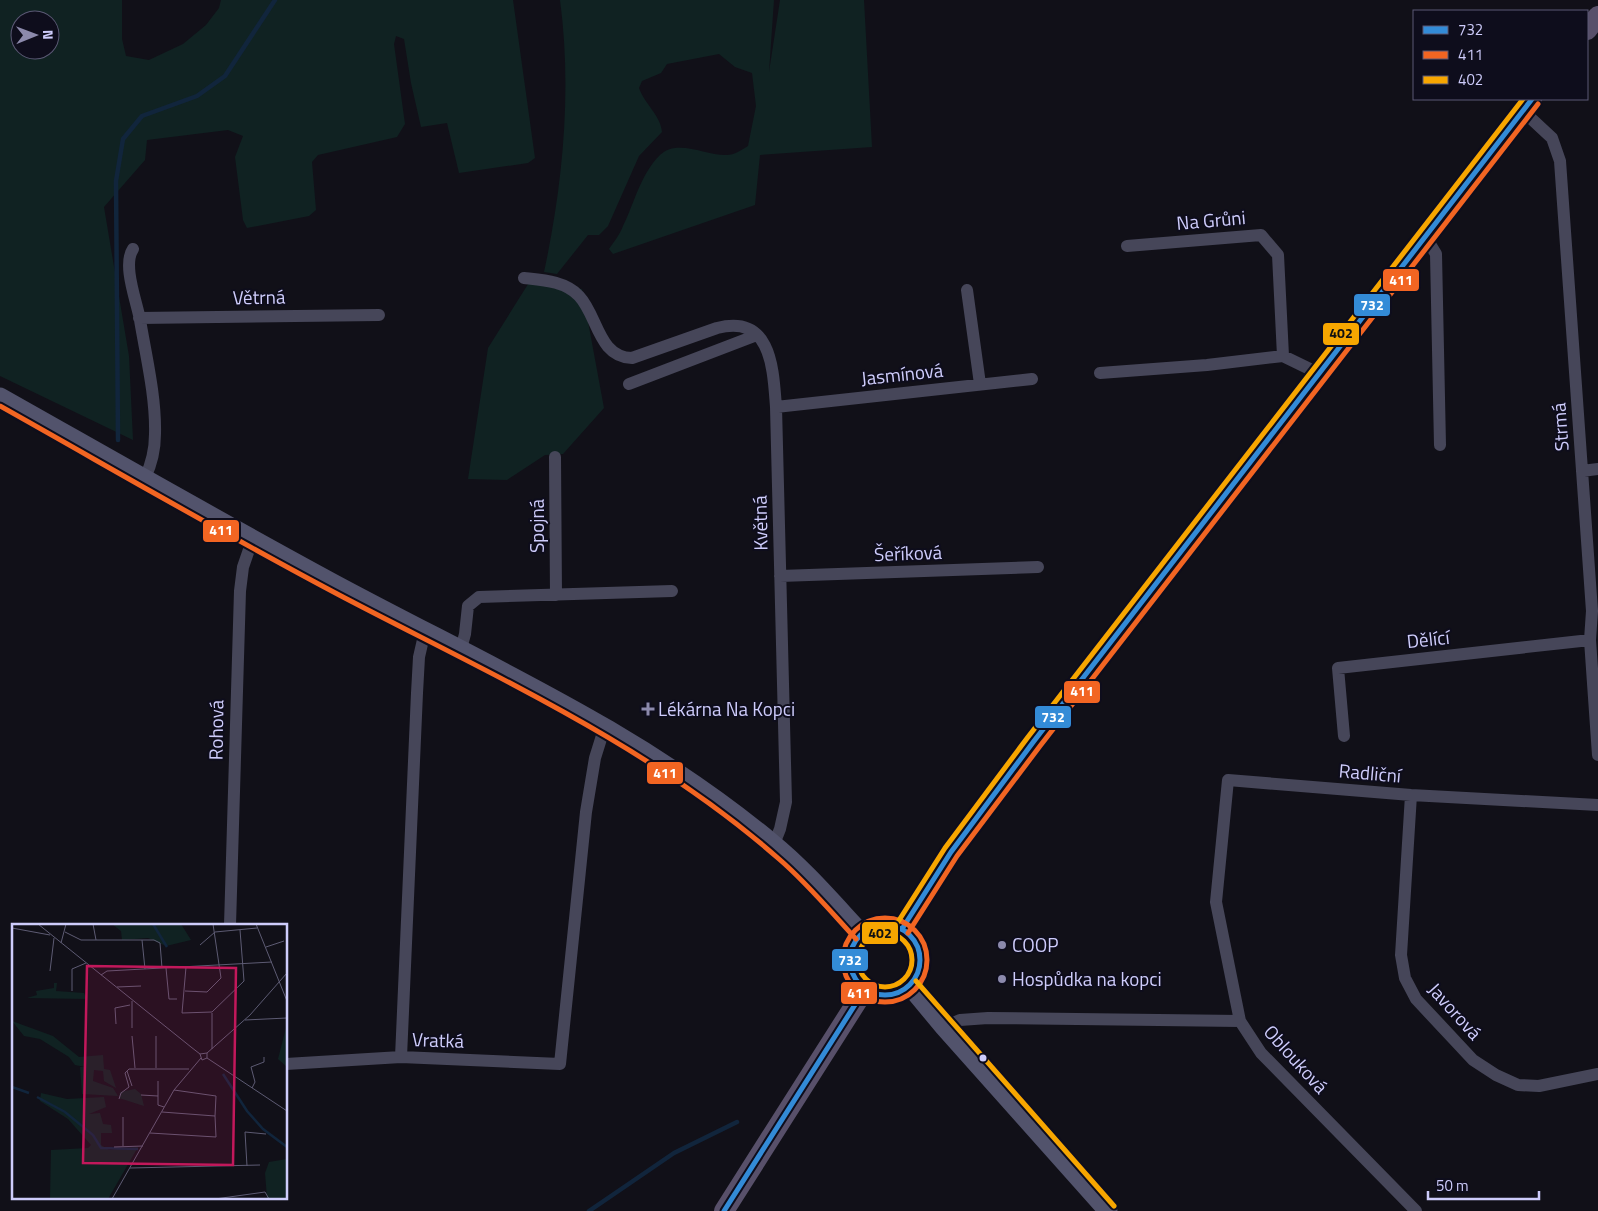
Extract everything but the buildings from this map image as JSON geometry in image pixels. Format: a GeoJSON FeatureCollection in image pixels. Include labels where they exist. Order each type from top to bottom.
{"type":"FeatureCollection","features":[{"type":"Feature","properties":{"kind":"main road"},"geometry":{"type":"LineString","coordinates":[[1588,29],[1598,16]]}},
{"type":"Feature","properties":{"kind":"main road"},"geometry":{"type":"LineString","coordinates":[[902,929],[951,852],[1318,373],[1527,105]]}},
{"type":"Feature","properties":{"kind":"main road"},"geometry":{"type":"LineString","coordinates":[[891,926],[902,929],[914,940],[920,956],[919,972],[910,986],[896,994],[880,995],[865,989],[855,978],[850,962],[853,947],[862,934],[876,927],[891,926]]}},
{"type":"Feature","properties":{"kind":"main road"},"geometry":{"type":"LineString","coordinates":[[724,1211],[865,989]]}},
{"type":"Feature","properties":{"kind":"street","name":"Strmá"},"geometry":{"type":"LineString","coordinates":[[1527,105],[1552,138],[1560,161],[1582,471],[1595,610],[1590,640],[1598,755]]}},
{"type":"Feature","properties":{"kind":"street","name":"Na Grůni"},"geometry":{"type":"LineString","coordinates":[[1128,246],[1261,235],[1278,255],[1283,356]]}},
{"type":"Feature","properties":{"kind":"street"},"geometry":{"type":"LineString","coordinates":[[1425,236],[1436,254],[1440,446]]}},
{"type":"Feature","properties":{"kind":"street"},"geometry":{"type":"LineString","coordinates":[[133,249],[130,256],[131,283],[139,318],[154,411],[154,453],[145,478]]}},
{"type":"Feature","properties":{"kind":"street"},"geometry":{"type":"LineString","coordinates":[[524,278],[553,282],[574,292],[585,303],[608,348],[620,356],[632,358],[724,326],[744,327],[757,335]]}},
{"type":"Feature","properties":{"kind":"street"},"geometry":{"type":"LineString","coordinates":[[968,290],[980,384]]}},
{"type":"Feature","properties":{"kind":"street","name":"Větrná"},"geometry":{"type":"LineString","coordinates":[[139,318],[379,315]]}},
{"type":"Feature","properties":{"kind":"street"},"geometry":{"type":"LineString","coordinates":[[629,384],[757,335]]}},
{"type":"Feature","properties":{"kind":"street","name":"Květná"},"geometry":{"type":"LineString","coordinates":[[757,335],[770,353],[776,407],[786,802],[780,829],[774,844]]}},
{"type":"Feature","properties":{"kind":"street"},"geometry":{"type":"LineString","coordinates":[[1100,374],[1207,365],[1283,356],[1318,373]]}},
{"type":"Feature","properties":{"kind":"street","name":"Jasmínová"},"geometry":{"type":"LineString","coordinates":[[776,407],[1032,379]]}},
{"type":"Feature","properties":{"kind":"street"},"geometry":{"type":"LineString","coordinates":[[0,396],[253,538],[605,726],[695,784],[774,844],[806,874],[862,934]]}},
{"type":"Feature","properties":{"kind":"street","name":"Spojná"},"geometry":{"type":"LineString","coordinates":[[556,457],[556,595]]}},
{"type":"Feature","properties":{"kind":"street"},"geometry":{"type":"LineString","coordinates":[[1582,471],[1598,469]]}},
{"type":"Feature","properties":{"kind":"street","name":"Rohová"},"geometry":{"type":"LineString","coordinates":[[230,924],[240,591],[243,567],[253,538]]}},
{"type":"Feature","properties":{"kind":"street","name":"Šeříková"},"geometry":{"type":"LineString","coordinates":[[780,576],[1038,567]]}},
{"type":"Feature","properties":{"kind":"street"},"geometry":{"type":"LineString","coordinates":[[461,649],[465,634],[468,606],[479,597],[672,591]]}},
{"type":"Feature","properties":{"kind":"street","name":"Vratká"},"geometry":{"type":"LineString","coordinates":[[425,631],[419,657],[401,1057],[560,1064],[586,812],[595,758],[605,726]]}},
{"type":"Feature","properties":{"kind":"street","name":"Dělící"},"geometry":{"type":"LineString","coordinates":[[1344,736],[1338,668],[1590,640]]}},
{"type":"Feature","properties":{"kind":"street","name":"Radliční"},"geometry":{"type":"LineString","coordinates":[[1219,868],[1228,780],[1411,795],[1598,805]]}},
{"type":"Feature","properties":{"kind":"street","name":"Javorová"},"geometry":{"type":"LineString","coordinates":[[1411,795],[1401,955],[1405,978],[1416,998],[1473,1060],[1518,1085],[1539,1086],[1598,1074]]}},
{"type":"Feature","properties":{"kind":"street","name":"Oblouková"},"geometry":{"type":"LineString","coordinates":[[1219,868],[1216,902],[1240,1021],[1261,1053],[1416,1211]]}},
{"type":"Feature","properties":{"kind":"street"},"geometry":{"type":"LineString","coordinates":[[910,986],[944,1027],[1108,1211]]}},
{"type":"Feature","properties":{"kind":"street"},"geometry":{"type":"LineString","coordinates":[[944,1027],[960,1020],[988,1018],[1240,1021]]}},
{"type":"Feature","properties":{"kind":"street"},"geometry":{"type":"LineString","coordinates":[[288,1064],[401,1057]]}},
{"type":"Feature","properties":{"kind":"shaded area"},"geometry":{"type":"Polygon","coordinates":[[[0,0],[122,0],[122,39],[126,56],[149,60],[183,44],[206,25],[219,8],[221,0],[513,0],[535,158],[528,163],[459,173],[447,123],[421,127],[404,39],[396,36],[394,44],[405,124],[397,137],[318,155],[312,162],[316,210],[309,216],[247,228],[243,220],[235,157],[243,136],[228,130],[147,140],[145,160],[104,207],[129,356],[133,440],[0,376],[0,0]]]}},
{"type":"Feature","properties":{"kind":"shaded area"},"geometry":{"type":"Polygon","coordinates":[[[560,0],[774,0],[769,72],[780,0],[864,0],[872,147],[760,155],[755,205],[613,254],[609,249],[622,229],[647,171],[660,155],[667,150],[684,148],[719,155],[730,155],[748,146],[756,106],[752,73],[735,67],[719,54],[667,64],[661,73],[642,81],[639,88],[659,120],[662,132],[639,156],[608,226],[599,235],[588,235],[557,274],[544,272],[551,239],[564,137],[565,68],[560,0]]]}},
{"type":"Feature","properties":{"kind":"shaded area"},"geometry":{"type":"Polygon","coordinates":[[[530,281],[582,289],[604,408],[563,454],[545,455],[507,480],[468,479],[488,348],[530,281]]]}},
{"type":"Feature","properties":{"kind":"waterway"},"geometry":{"type":"LineString","coordinates":[[118,440],[116,181],[123,139],[142,116],[197,96],[225,76],[275,0]]}},
{"type":"Feature","properties":{"kind":"waterway"},"geometry":{"type":"LineString","coordinates":[[589,1211],[674,1153],[737,1122]]}},
{"type":"Feature","properties":{"kind":"transit line","name":"402"},"geometry":{"type":"LineString","coordinates":[[896,925],[945,848],[1028,737],[1522,100]]}},
{"type":"Feature","properties":{"kind":"transit line","name":"732"},"geometry":{"type":"LineString","coordinates":[[902,929],[951,852],[1034,741],[1531,100]]}},
{"type":"Feature","properties":{"kind":"transit line","name":"411"},"geometry":{"type":"LineString","coordinates":[[908,933],[957,856],[1040,746],[1538,104]]}},
{"type":"Feature","properties":{"kind":"transit line","name":"411"},"geometry":{"type":"LineString","coordinates":[[0,406],[256,550],[513,684],[624,747],[678,781],[730,818],[789,868],[856,939]]}},
{"type":"Feature","properties":{"kind":"transit line","name":"411"},"geometry":{"type":"LineString","coordinates":[[885,918],[901,921],[915,930],[924,944],[927,960],[924,976],[915,990],[901,999],[885,1002],[869,999],[855,990],[846,976],[843,960],[846,944],[855,930],[869,921],[885,918]]}},
{"type":"Feature","properties":{"kind":"transit line","name":"732"},"geometry":{"type":"LineString","coordinates":[[885,925],[904,931],[914,941],[920,960],[914,979],[904,989],[885,995],[866,989],[856,979],[850,960],[856,941],[866,931],[885,925]]}},
{"type":"Feature","properties":{"kind":"transit line","name":"402"},"geometry":{"type":"LineString","coordinates":[[880,933],[890,933],[904,941],[910,950],[912,960],[910,970],[904,979],[890,987],[880,987],[870,982],[863,975],[858,965],[858,955],[863,945],[870,938],[880,933]]}},
{"type":"Feature","properties":{"kind":"transit line","name":"402"},"geometry":{"type":"LineString","coordinates":[[916,981],[1114,1206]]}},
{"type":"Feature","properties":{"kind":"transit line","name":"732"},"geometry":{"type":"LineString","coordinates":[[724,1211],[865,989]]}},
{"type":"Feature","properties":{"kind":"place","name":"Lékárna Na Kopci"},"geometry":{"type":"Point","coordinates":[648,709]}},
{"type":"Feature","properties":{"kind":"place","name":"COOP"},"geometry":{"type":"Point","coordinates":[1002,945]}},
{"type":"Feature","properties":{"kind":"place","name":"Hospůdka na kopci"},"geometry":{"type":"Point","coordinates":[1002,979]}}]}
